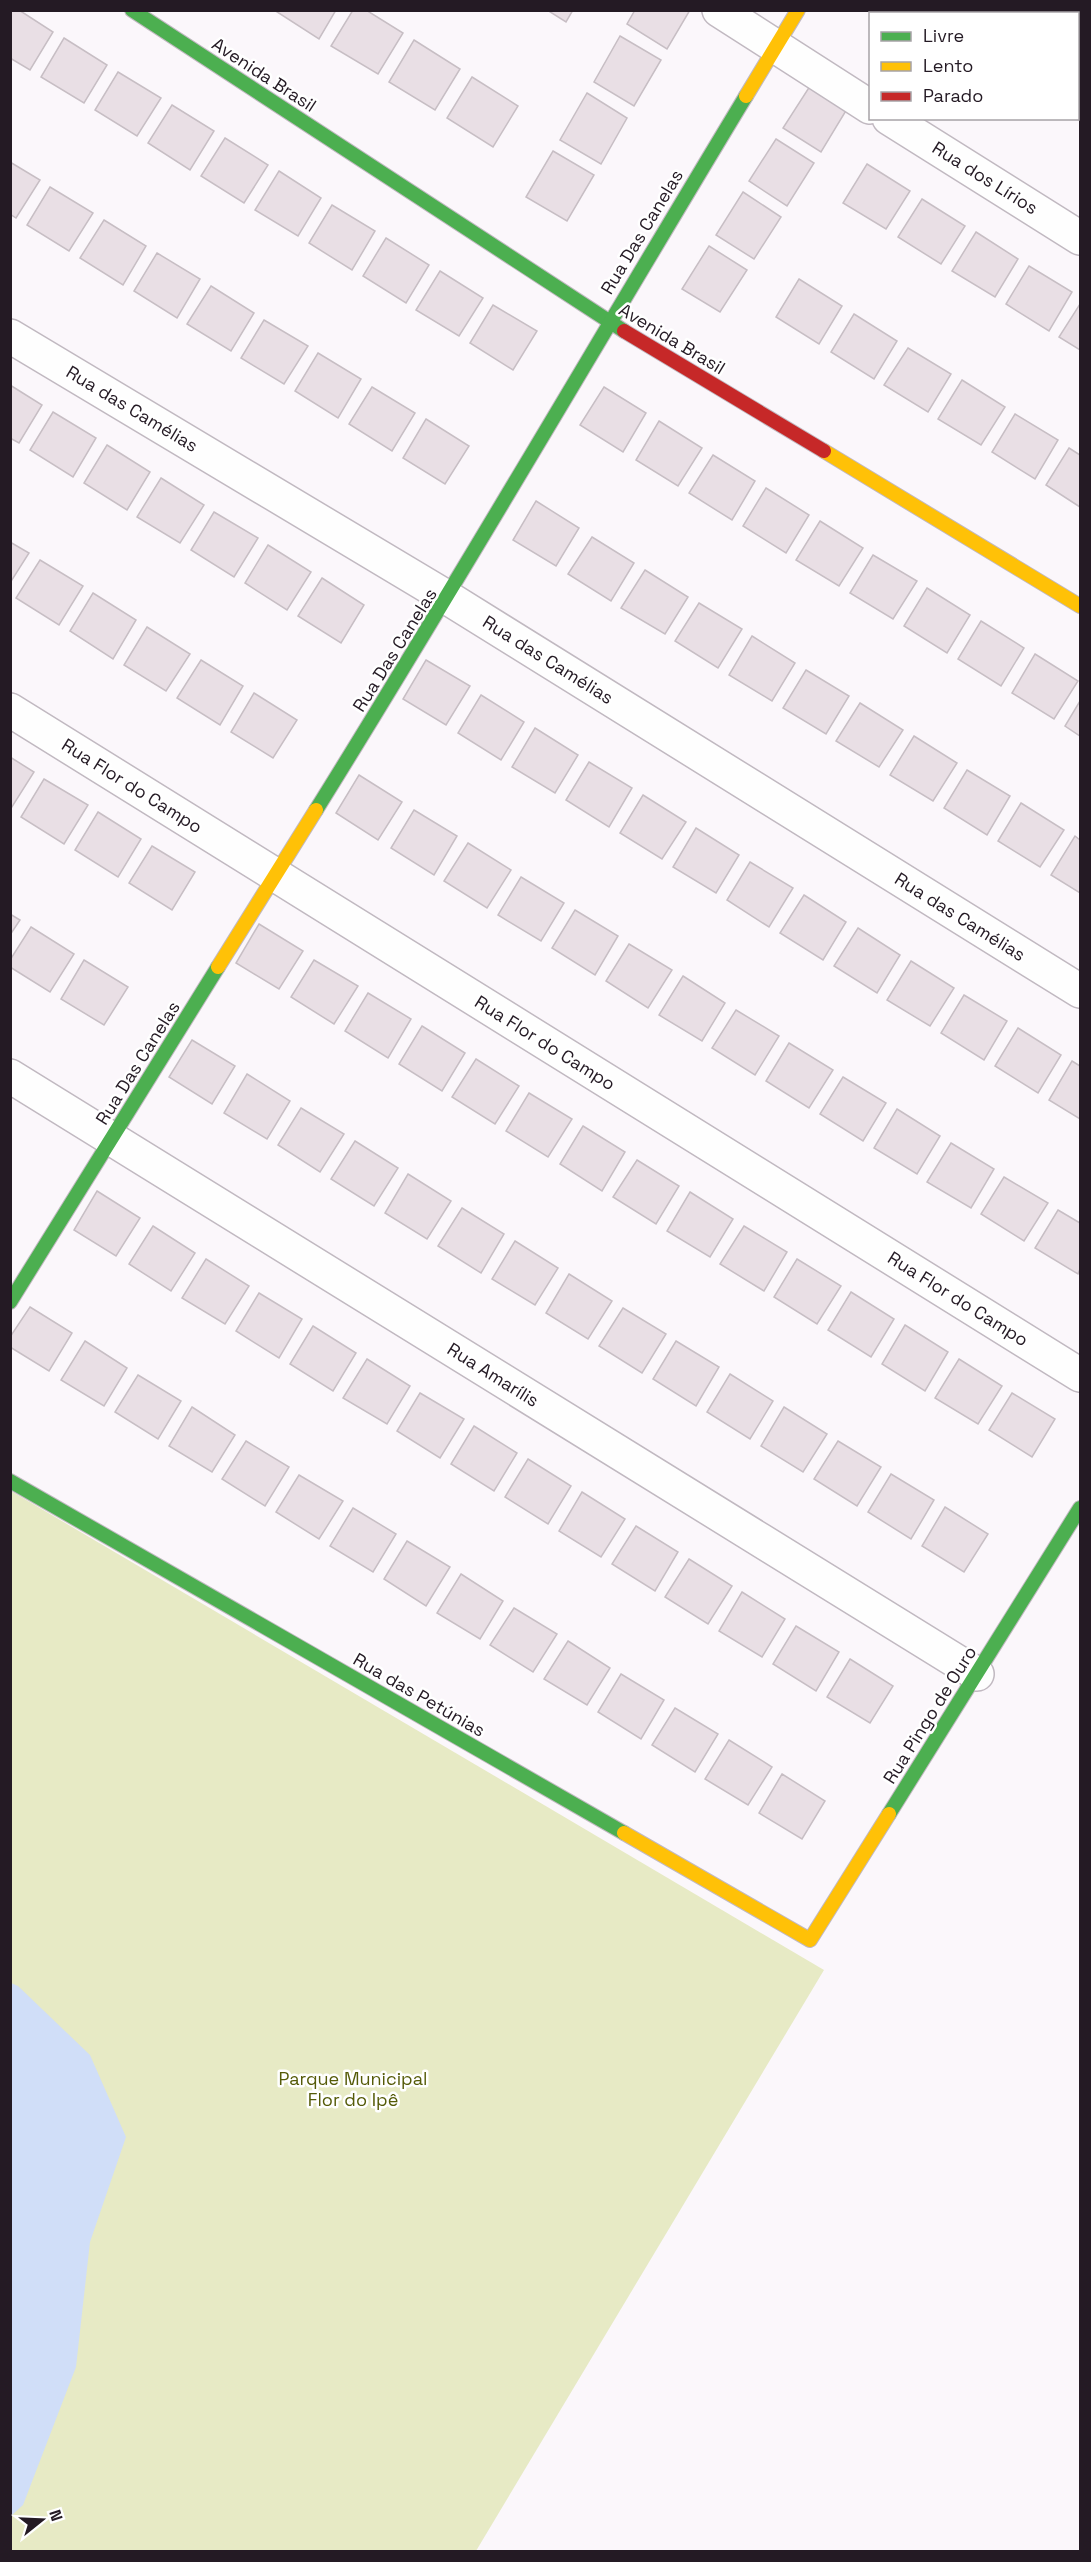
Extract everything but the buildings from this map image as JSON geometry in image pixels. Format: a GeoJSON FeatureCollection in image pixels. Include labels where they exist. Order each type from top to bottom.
{"type":"FeatureCollection","features":[{"type":"Feature","properties":{"kind":"street","name":"Avenida Brasil"},"geometry":{"type":"LineString","coordinates":[[132,10],[609,322],[1080,606]]}},
{"type":"Feature","properties":{"kind":"street"},"geometry":{"type":"LineString","coordinates":[[719,10],[869,106]]}},
{"type":"Feature","properties":{"kind":"street","name":"Rua Das Canelas"},"geometry":{"type":"LineString","coordinates":[[10,1302],[448,598],[609,322],[798,10]]}},
{"type":"Feature","properties":{"kind":"street","name":"Rua dos Lírios"},"geometry":{"type":"LineString","coordinates":[[892,120],[1080,238]]}},
{"type":"Feature","properties":{"kind":"street","name":"Rua das Camélias"},"geometry":{"type":"LineString","coordinates":[[10,336],[448,598],[1080,992]]}},
{"type":"Feature","properties":{"kind":"street","name":"Rua Flor do Campo"},"geometry":{"type":"LineString","coordinates":[[10,710],[1080,1375]]}},
{"type":"Feature","properties":{"kind":"street","name":"Rua Amarílis"},"geometry":{"type":"LineString","coordinates":[[10,1076],[977,1674]]}},
{"type":"Feature","properties":{"kind":"street","name":"Rua das Petúnias"},"geometry":{"type":"LineString","coordinates":[[10,1481],[810,1940]]}},
{"type":"Feature","properties":{"kind":"street","name":"Rua Pingo de Ouro"},"geometry":{"type":"LineString","coordinates":[[810,1940],[1080,1508]]}},
{"type":"Feature","properties":{"kind":"green space","name":"Parque Municipal Flor do Ipê"},"geometry":{"type":"Polygon","coordinates":[[[11,1491],[824,1970],[476,2551],[11,2552],[11,1491]]]}},
{"type":"Feature","properties":{"kind":"water"},"geometry":{"type":"Polygon","coordinates":[[[11,1983],[18,1986],[90,2055],[126,2137],[90,2242],[76,2367],[23,2505],[11,2516],[11,1983]]]}},
{"type":"Feature","properties":{"kind":"traffic: fast"},"geometry":{"type":"LineString","coordinates":[[132,10],[624,331]]}},
{"type":"Feature","properties":{"kind":"traffic: fast"},"geometry":{"type":"LineString","coordinates":[[316,810],[479,543],[746,96]]}},
{"type":"Feature","properties":{"kind":"traffic: fast"},"geometry":{"type":"LineString","coordinates":[[10,1302],[218,967]]}},
{"type":"Feature","properties":{"kind":"traffic: fast"},"geometry":{"type":"LineString","coordinates":[[10,1481],[624,1833]]}},
{"type":"Feature","properties":{"kind":"traffic: fast"},"geometry":{"type":"LineString","coordinates":[[889,1814],[1080,1508]]}},
{"type":"Feature","properties":{"kind":"traffic: slow"},"geometry":{"type":"LineString","coordinates":[[746,96],[798,10]]}},
{"type":"Feature","properties":{"kind":"traffic: slow"},"geometry":{"type":"LineString","coordinates":[[824,451],[1080,606]]}},
{"type":"Feature","properties":{"kind":"traffic: slow"},"geometry":{"type":"LineString","coordinates":[[218,967],[316,810]]}},
{"type":"Feature","properties":{"kind":"traffic: slow"},"geometry":{"type":"LineString","coordinates":[[624,1833],[810,1940],[889,1814]]}},
{"type":"Feature","properties":{"kind":"traffic: jam"},"geometry":{"type":"LineString","coordinates":[[624,331],[824,451]]}}]}
